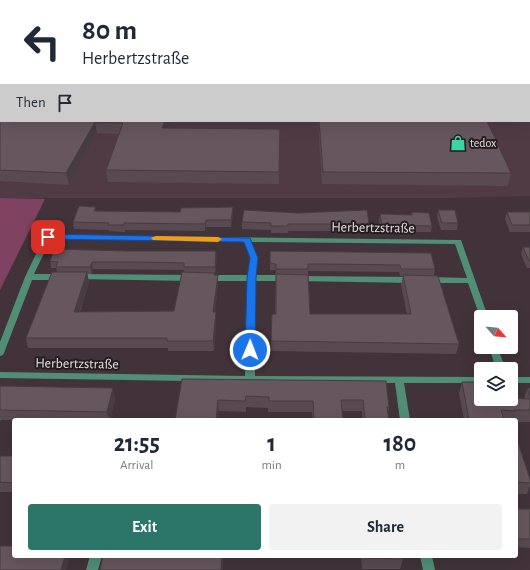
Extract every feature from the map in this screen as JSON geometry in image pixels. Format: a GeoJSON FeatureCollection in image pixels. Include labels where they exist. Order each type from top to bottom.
{"type":"FeatureCollection","features":[{"type":"Feature","properties":{"kind":"street","name":"Herbertzstraße"},"geometry":{"type":"LineString","coordinates":[[0,353],[29,277],[48,237],[458,242],[482,310]]}},
{"type":"Feature","properties":{"kind":"street"},"geometry":{"type":"LineString","coordinates":[[247,240],[254,258],[252,278],[250,380]]}},
{"type":"Feature","properties":{"kind":"street"},"geometry":{"type":"LineString","coordinates":[[29,277],[472,281]]}},
{"type":"Feature","properties":{"kind":"street","name":"Herbertzstraße"},"geometry":{"type":"LineString","coordinates":[[0,375],[250,380],[474,380]]}},
{"type":"Feature","properties":{"kind":"street"},"geometry":{"type":"LineString","coordinates":[[518,380],[530,380]]}},
{"type":"Feature","properties":{"kind":"street"},"geometry":{"type":"LineString","coordinates":[[398,381],[405,418]]}},
{"type":"Feature","properties":{"kind":"street"},"geometry":{"type":"LineString","coordinates":[[92,570],[95,558]]}},
{"type":"Feature","properties":{"kind":"street"},"geometry":{"type":"LineString","coordinates":[[426,558],[429,570]]}},
{"type":"Feature","properties":{"kind":"shaded area"},"geometry":{"type":"Polygon","coordinates":[[[0,122],[530,122],[530,196],[450,198],[0,198],[0,122]]]}},
{"type":"Feature","properties":{"kind":"shaded area"},"geometry":{"type":"Polygon","coordinates":[[[0,198],[45,199],[0,290],[0,198]]]}},
{"type":"Feature","properties":{"kind":"building"},"geometry":{"type":"Polygon","coordinates":[[[0,122],[95,122],[66,173],[0,170],[0,122]]]}},
{"type":"Feature","properties":{"kind":"building"},"geometry":{"type":"Polygon","coordinates":[[[95,122],[165,122],[162,128],[280,129],[279,172],[106,170],[123,123],[95,122]]]}},
{"type":"Feature","properties":{"kind":"building"},"geometry":{"type":"Polygon","coordinates":[[[319,122],[487,122],[511,173],[323,172],[319,122]]]}},
{"type":"Feature","properties":{"kind":"building"},"geometry":{"type":"Polygon","coordinates":[[[79,206],[96,207],[94,211],[180,212],[181,208],[233,207],[231,220],[206,220],[205,224],[124,223],[124,225],[108,225],[109,223],[73,222],[79,206]]]}},
{"type":"Feature","properties":{"kind":"building"},"geometry":{"type":"Polygon","coordinates":[[[244,210],[298,213],[367,210],[369,224],[288,224],[288,226],[271,226],[271,223],[242,222],[244,210]]]}},
{"type":"Feature","properties":{"kind":"building"},"geometry":{"type":"Polygon","coordinates":[[[438,210],[455,210],[458,223],[442,223],[438,210]]]}},
{"type":"Feature","properties":{"kind":"building"},"geometry":{"type":"Polygon","coordinates":[[[412,212],[429,213],[432,226],[382,225],[380,214],[412,215],[412,212]]]}},
{"type":"Feature","properties":{"kind":"building"},"geometry":{"type":"Polygon","coordinates":[[[507,212],[530,212],[530,225],[512,225],[507,212]]]}},
{"type":"Feature","properties":{"kind":"building"},"geometry":{"type":"Polygon","coordinates":[[[523,247],[530,247],[530,261],[529,261],[523,247]]]}},
{"type":"Feature","properties":{"kind":"building"},"geometry":{"type":"Polygon","coordinates":[[[54,249],[216,251],[215,267],[184,267],[184,263],[92,262],[90,267],[56,267],[58,262],[50,261],[54,249]]]}},
{"type":"Feature","properties":{"kind":"building"},"geometry":{"type":"Polygon","coordinates":[[[270,251],[431,253],[435,269],[401,269],[400,265],[308,264],[308,269],[276,269],[276,264],[270,263],[270,251]]]}},
{"type":"Feature","properties":{"kind":"building"},"geometry":{"type":"Polygon","coordinates":[[[52,272],[87,272],[74,312],[174,311],[182,272],[214,273],[214,275],[218,275],[213,312],[216,312],[213,341],[167,341],[167,338],[26,338],[52,272]]]}},
{"type":"Feature","properties":{"kind":"building"},"geometry":{"type":"Polygon","coordinates":[[[276,274],[308,275],[310,314],[411,314],[403,275],[438,276],[459,344],[271,341],[272,314],[276,314],[276,274]]]}},
{"type":"Feature","properties":{"kind":"building"},"geometry":{"type":"Polygon","coordinates":[[[182,379],[386,381],[389,407],[387,407],[389,418],[365,418],[363,400],[341,400],[343,418],[314,418],[313,401],[269,401],[269,397],[246,396],[245,401],[218,400],[216,418],[175,418],[182,379]]]}},
{"type":"Feature","properties":{"kind":"building"},"geometry":{"type":"Polygon","coordinates":[[[462,382],[474,382],[474,406],[518,406],[518,398],[530,399],[530,410],[501,410],[503,418],[469,418],[462,382]]]}},
{"type":"Feature","properties":{"kind":"building"},"geometry":{"type":"Polygon","coordinates":[[[0,386],[113,388],[107,412],[0,410],[0,386]]]}},
{"type":"Feature","properties":{"kind":"building"},"geometry":{"type":"Polygon","coordinates":[[[527,388],[530,388],[530,396],[527,388]]]}},
{"type":"Feature","properties":{"kind":"building"},"geometry":{"type":"Polygon","coordinates":[[[518,442],[530,479],[530,483],[518,482],[518,442]]]}},
{"type":"Feature","properties":{"kind":"building"},"geometry":{"type":"Polygon","coordinates":[[[0,456],[12,456],[12,483],[0,482],[0,456]]]}},
{"type":"Feature","properties":{"kind":"building"},"geometry":{"type":"Polygon","coordinates":[[[518,509],[530,509],[530,539],[518,539],[518,509]]]}},
{"type":"Feature","properties":{"kind":"building"},"geometry":{"type":"Polygon","coordinates":[[[0,546],[12,546],[12,558],[64,558],[61,570],[0,570],[0,546]]]}},
{"type":"Feature","properties":{"kind":"building"},"geometry":{"type":"Polygon","coordinates":[[[103,558],[222,558],[221,570],[100,570],[103,558]]]}},
{"type":"Feature","properties":{"kind":"building"},"geometry":{"type":"Polygon","coordinates":[[[364,558],[403,558],[403,559],[364,558]]]}},
{"type":"Feature","properties":{"kind":"slow traffic"},"geometry":{"type":"LineString","coordinates":[[156,238],[218,239]]}},
{"type":"Feature","properties":{"kind":"place","name":"tedox"},"geometry":{"type":"Point","coordinates":[458,143]}},
{"type":"Feature","properties":{"kind":"route"},"geometry":{"type":"LineString","coordinates":[[48,237],[247,240],[254,258],[250,350]]}}]}
